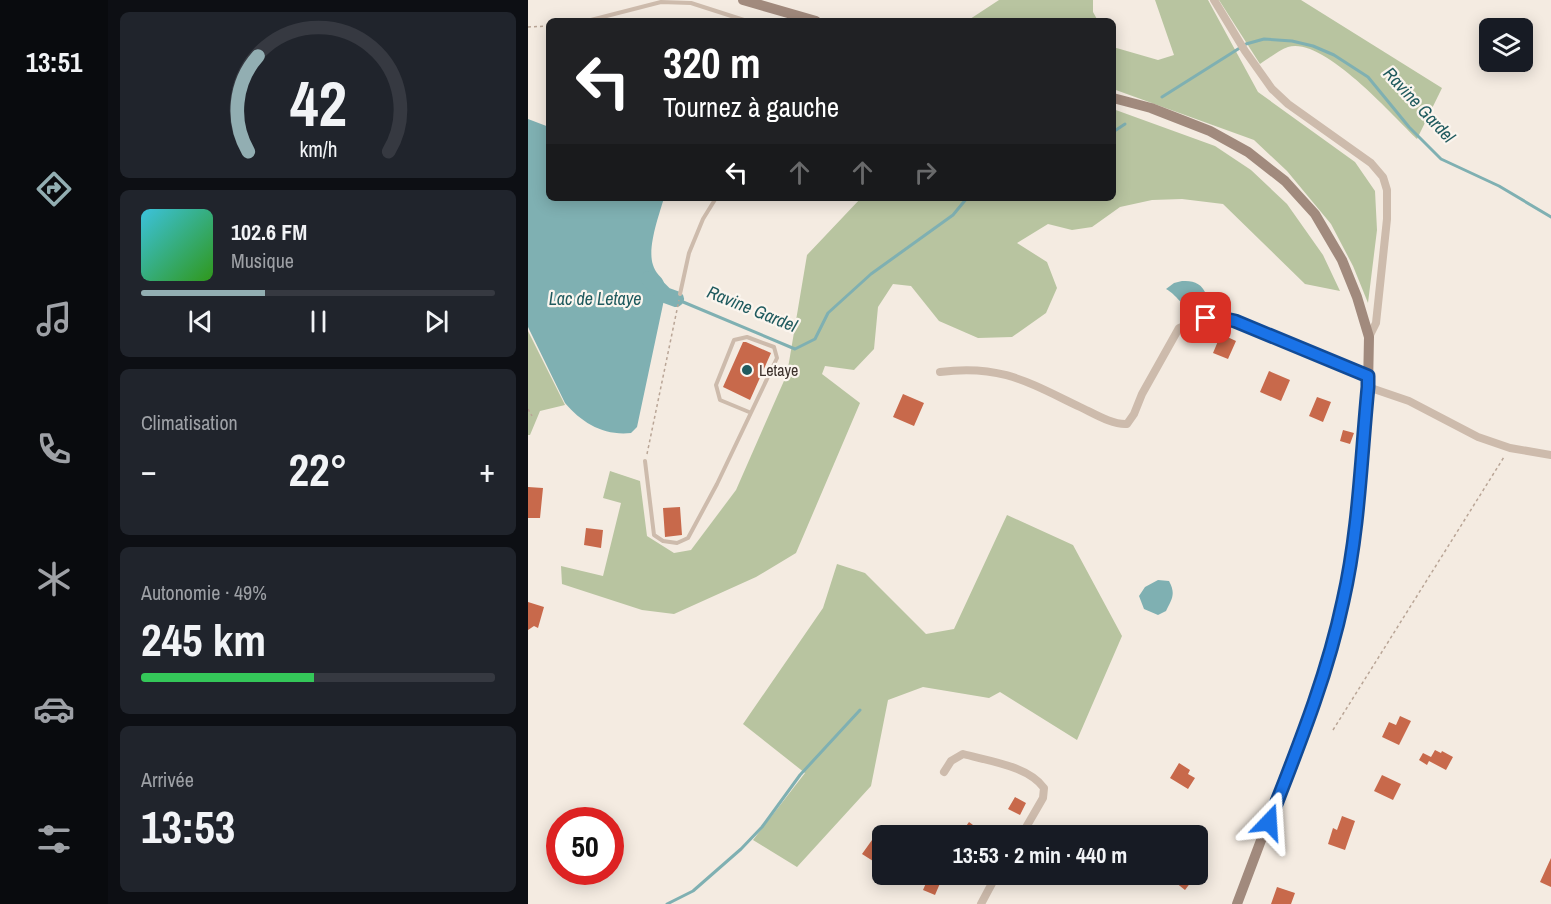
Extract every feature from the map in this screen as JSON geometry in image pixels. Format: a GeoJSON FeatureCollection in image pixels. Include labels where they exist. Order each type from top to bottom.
{"type":"FeatureCollection","features":[{"type":"Feature","properties":{"kind":"main road"},"geometry":{"type":"LineString","coordinates":[[743,0],[806,18]]}},
{"type":"Feature","properties":{"kind":"main road"},"geometry":{"type":"LineString","coordinates":[[1116,99],[1151,108],[1210,131],[1248,152],[1285,181],[1314,214],[1342,260],[1357,297],[1369,337],[1368,381],[1353,545],[1343,601],[1324,673],[1237,904]]}},
{"type":"Feature","properties":{"kind":"street"},"geometry":{"type":"LineString","coordinates":[[1214,0],[1245,51],[1272,89],[1288,104],[1371,163],[1383,177],[1387,190],[1388,219],[1376,322],[1369,337]]}},
{"type":"Feature","properties":{"kind":"street"},"geometry":{"type":"LineString","coordinates":[[940,372],[959,369],[1001,372],[1101,416],[1127,424],[1179,328],[1206,318],[1221,318],[1235,321],[1368,381],[1478,437],[1509,448],[1551,455]]}},
{"type":"Feature","properties":{"kind":"street"},"geometry":{"type":"LineString","coordinates":[[944,772],[951,761],[963,754],[1026,773],[1037,779],[1044,788],[1043,798],[1027,825]]}},
{"type":"Feature","properties":{"kind":"street"},"geometry":{"type":"LineString","coordinates":[[981,904],[991,885]]}},
{"type":"Feature","properties":{"kind":"lane"},"geometry":{"type":"LineString","coordinates":[[598,18],[661,2],[691,3],[738,18]]}},
{"type":"Feature","properties":{"kind":"lane"},"geometry":{"type":"LineString","coordinates":[[680,294],[689,253],[714,201]]}},
{"type":"Feature","properties":{"kind":"lane"},"geometry":{"type":"LineString","coordinates":[[645,461],[654,535],[663,541],[676,543],[688,538],[717,484],[749,412],[777,358],[774,347],[747,337],[734,340],[716,385],[720,400],[749,412]]}},
{"type":"Feature","properties":{"kind":"path"},"geometry":{"type":"LineString","coordinates":[[528,27],[546,26]]}},
{"type":"Feature","properties":{"kind":"path"},"geometry":{"type":"LineString","coordinates":[[645,461],[678,304]]}},
{"type":"Feature","properties":{"kind":"path"},"geometry":{"type":"LineString","coordinates":[[528,409],[532,416]]}},
{"type":"Feature","properties":{"kind":"path"},"geometry":{"type":"LineString","coordinates":[[1333,730],[1509,448]]}},
{"type":"Feature","properties":{"kind":"green space"},"geometry":{"type":"Polygon","coordinates":[[[999,0],[1093,0],[1093,12],[1096,18],[972,18],[999,0]]]}},
{"type":"Feature","properties":{"kind":"green space"},"geometry":{"type":"Polygon","coordinates":[[[1155,0],[1208,0],[1258,92],[1355,162],[1375,191],[1377,230],[1368,303],[1353,266],[1331,224],[1287,171],[1254,140],[1116,90],[1116,48],[1158,60],[1174,55],[1155,0]]]}},
{"type":"Feature","properties":{"kind":"green space"},"geometry":{"type":"Polygon","coordinates":[[[1219,0],[1301,0],[1442,88],[1417,139],[1357,80],[1320,54],[1303,47],[1288,47],[1260,64],[1219,0]]]}},
{"type":"Feature","properties":{"kind":"green space"},"geometry":{"type":"Polygon","coordinates":[[[1116,110],[1215,146],[1251,170],[1287,204],[1323,255],[1340,291],[1305,284],[1223,204],[1182,199],[1152,200],[1120,207],[1092,227],[1072,230],[1048,224],[1017,243],[1047,262],[1057,288],[1046,313],[1012,337],[978,338],[939,321],[911,286],[893,284],[878,307],[874,349],[854,370],[825,366],[822,374],[860,403],[796,553],[756,577],[674,614],[642,610],[562,584],[561,566],[603,576],[621,503],[603,498],[610,471],[640,481],[647,536],[674,553],[691,550],[736,490],[787,374],[807,255],[858,201],[1116,201],[1116,110]]]}},
{"type":"Feature","properties":{"kind":"green space"},"geometry":{"type":"Polygon","coordinates":[[[528,331],[565,405],[540,411],[530,435],[528,435],[528,331]]]}},
{"type":"Feature","properties":{"kind":"green space"},"geometry":{"type":"Polygon","coordinates":[[[1007,515],[1073,545],[1122,636],[1077,740],[1000,692],[989,698],[923,687],[888,700],[871,786],[797,867],[753,840],[805,773],[743,724],[823,608],[837,564],[865,573],[926,634],[954,629],[1007,515]]]}},
{"type":"Feature","properties":{"kind":"water","name":"Lac de Letaye"},"geometry":{"type":"Polygon","coordinates":[[[528,119],[546,126],[546,201],[663,201],[651,250],[655,270],[663,280],[665,295],[637,427],[631,433],[612,432],[594,427],[579,417],[565,403],[528,327],[528,119]]]}},
{"type":"Feature","properties":{"kind":"water"},"geometry":{"type":"Polygon","coordinates":[[[1182,281],[1201,286],[1205,292],[1202,302],[1186,305],[1166,289],[1182,281]]]}},
{"type":"Feature","properties":{"kind":"water"},"geometry":{"type":"Polygon","coordinates":[[[1158,580],[1169,581],[1173,593],[1166,611],[1158,615],[1144,609],[1139,596],[1145,587],[1158,580]]]}},
{"type":"Feature","properties":{"kind":"building"},"geometry":{"type":"Polygon","coordinates":[[[1221,334],[1236,341],[1228,359],[1213,353],[1221,334]]]}},
{"type":"Feature","properties":{"kind":"building","name":"Letaye"},"geometry":{"type":"Polygon","coordinates":[[[743,342],[771,353],[750,400],[723,387],[743,342]]]}},
{"type":"Feature","properties":{"kind":"building"},"geometry":{"type":"Polygon","coordinates":[[[1269,371],[1290,380],[1281,401],[1260,392],[1269,371]]]}},
{"type":"Feature","properties":{"kind":"building"},"geometry":{"type":"Polygon","coordinates":[[[903,394],[924,403],[914,426],[893,417],[903,394]]]}},
{"type":"Feature","properties":{"kind":"building"},"geometry":{"type":"Polygon","coordinates":[[[1317,397],[1331,402],[1323,422],[1309,416],[1317,397]]]}},
{"type":"Feature","properties":{"kind":"building"},"geometry":{"type":"Polygon","coordinates":[[[1343,430],[1354,433],[1350,444],[1340,441],[1343,430]]]}},
{"type":"Feature","properties":{"kind":"building"},"geometry":{"type":"Polygon","coordinates":[[[528,487],[543,488],[540,518],[528,518],[528,487]]]}},
{"type":"Feature","properties":{"kind":"building"},"geometry":{"type":"Polygon","coordinates":[[[680,507],[682,535],[665,537],[663,508],[680,507]]]}},
{"type":"Feature","properties":{"kind":"building"},"geometry":{"type":"Polygon","coordinates":[[[586,528],[603,530],[601,548],[584,545],[586,528]]]}},
{"type":"Feature","properties":{"kind":"building"},"geometry":{"type":"Polygon","coordinates":[[[528,602],[544,607],[538,628],[534,626],[528,630],[528,602]]]}},
{"type":"Feature","properties":{"kind":"building"},"geometry":{"type":"Polygon","coordinates":[[[1400,716],[1411,721],[1399,745],[1382,737],[1389,722],[1396,725],[1400,716]]]}},
{"type":"Feature","properties":{"kind":"building"},"geometry":{"type":"Polygon","coordinates":[[[1435,750],[1453,757],[1446,770],[1429,761],[1427,765],[1419,760],[1423,753],[1431,757],[1435,750]]]}},
{"type":"Feature","properties":{"kind":"building"},"geometry":{"type":"Polygon","coordinates":[[[1179,763],[1190,770],[1188,774],[1195,778],[1188,789],[1170,778],[1179,763]]]}},
{"type":"Feature","properties":{"kind":"building"},"geometry":{"type":"Polygon","coordinates":[[[1382,775],[1401,784],[1393,800],[1374,791],[1382,775]]]}},
{"type":"Feature","properties":{"kind":"building"},"geometry":{"type":"Polygon","coordinates":[[[1015,797],[1026,803],[1020,815],[1008,809],[1015,797]]]}},
{"type":"Feature","properties":{"kind":"building"},"geometry":{"type":"Polygon","coordinates":[[[1342,816],[1355,821],[1345,850],[1328,844],[1333,828],[1337,830],[1342,816]]]}},
{"type":"Feature","properties":{"kind":"building"},"geometry":{"type":"Polygon","coordinates":[[[872,840],[872,860],[862,854],[872,840]]]}},
{"type":"Feature","properties":{"kind":"building"},"geometry":{"type":"Polygon","coordinates":[[[1551,858],[1551,887],[1540,882],[1551,858]]]}},
{"type":"Feature","properties":{"kind":"building"},"geometry":{"type":"Polygon","coordinates":[[[925,885],[939,885],[935,895],[923,890],[925,885]]]}},
{"type":"Feature","properties":{"kind":"building"},"geometry":{"type":"Polygon","coordinates":[[[1179,885],[1189,885],[1185,890],[1179,885]]]}},
{"type":"Feature","properties":{"kind":"building"},"geometry":{"type":"Polygon","coordinates":[[[1277,887],[1295,893],[1291,904],[1271,904],[1277,887]]]}},
{"type":"Feature","properties":{"kind":"waterway","name":"Ravine Gardel"},"geometry":{"type":"LineString","coordinates":[[1162,97],[1246,44],[1264,39],[1292,41],[1313,46],[1334,55],[1368,77],[1409,127],[1441,159],[1499,186],[1551,217]]}},
{"type":"Feature","properties":{"kind":"waterway","name":"Ravine Gardel"},"geometry":{"type":"LineString","coordinates":[[1116,130],[1125,124]]}},
{"type":"Feature","properties":{"kind":"waterway","name":"Ravine Gardel"},"geometry":{"type":"LineString","coordinates":[[676,299],[795,349],[815,339],[828,313],[871,274],[953,215],[965,201]]}},
{"type":"Feature","properties":{"kind":"waterway","name":"Ravine Gardel"},"geometry":{"type":"LineString","coordinates":[[649,279],[665,295],[676,299]]}},
{"type":"Feature","properties":{"kind":"waterway"},"geometry":{"type":"LineString","coordinates":[[667,904],[693,891],[741,849],[762,827],[800,775],[860,710]]}},
{"type":"Feature","properties":{"kind":"place","name":"Letaye"},"geometry":{"type":"Point","coordinates":[747,370]}},
{"type":"Feature","properties":{"kind":"route"},"geometry":{"type":"LineString","coordinates":[[1206,318],[1235,321],[1368,376],[1353,545],[1343,601],[1324,673],[1269,822]]}}]}
